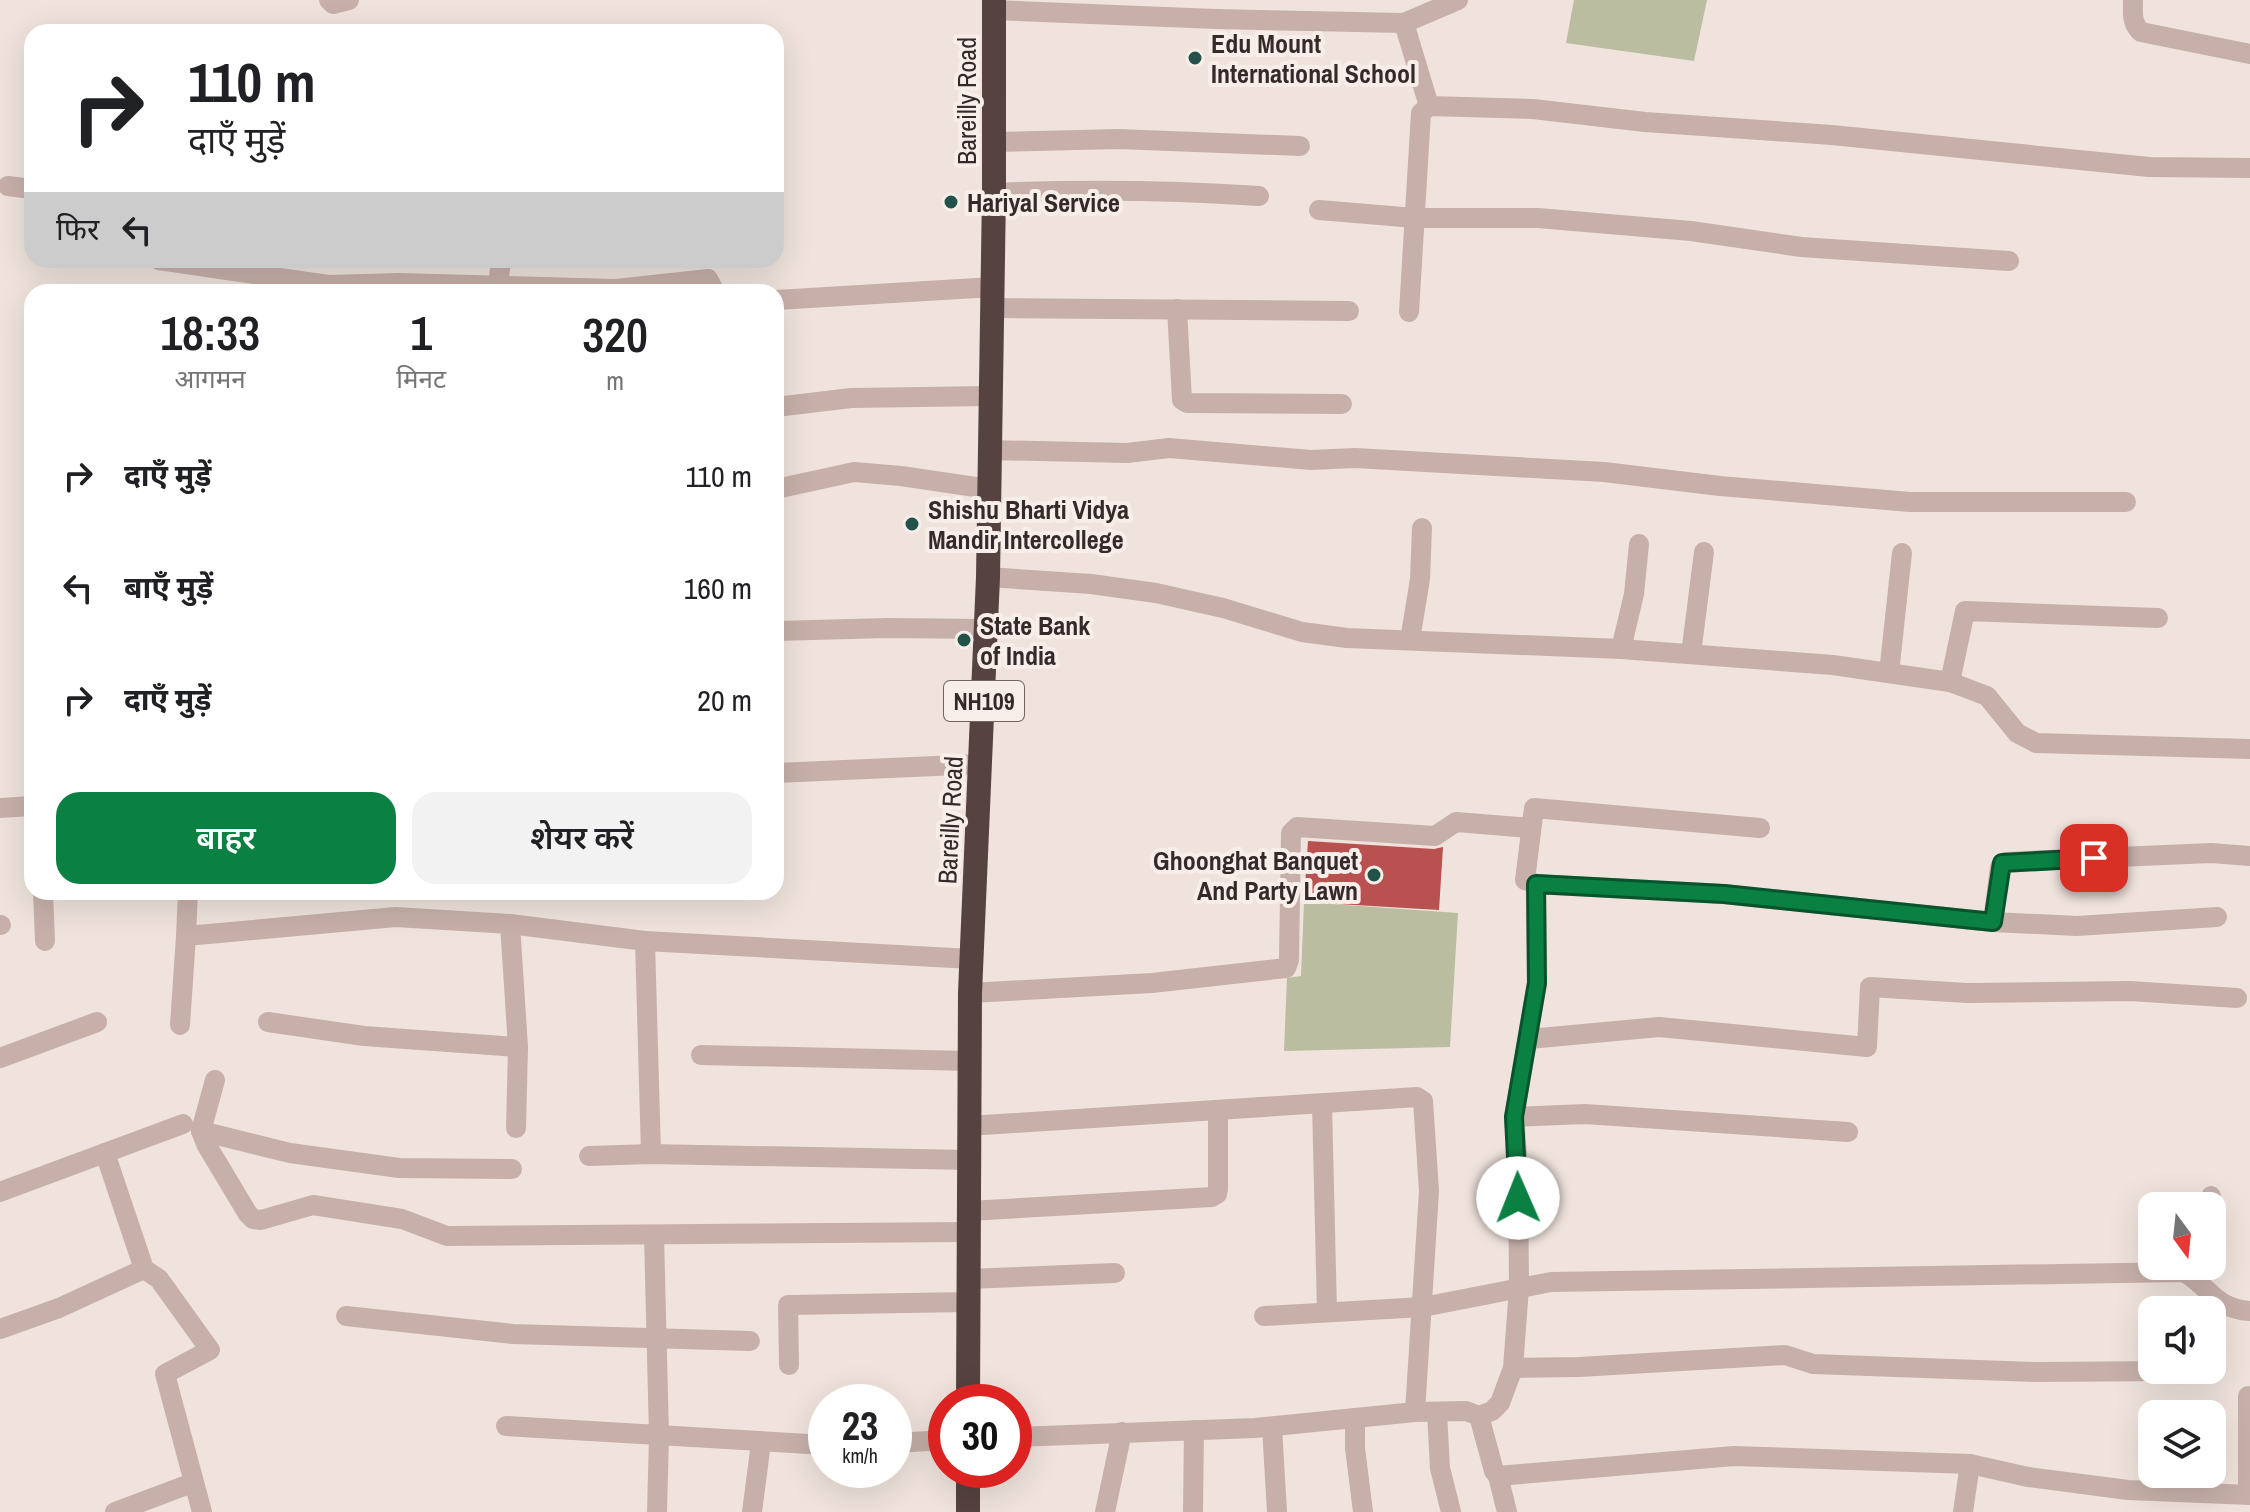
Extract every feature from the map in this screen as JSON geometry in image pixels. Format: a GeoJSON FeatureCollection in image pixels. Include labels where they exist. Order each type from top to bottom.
{"type":"FeatureCollection","features":[{"type":"Feature","properties":{"kind":"highway","name":"Bareilly Road"},"geometry":{"type":"LineString","coordinates":[[968,1384],[970,993],[988,577],[995,142],[994,5]]}},
{"type":"Feature","properties":{"kind":"highway"},"geometry":{"type":"LineString","coordinates":[[968,1488],[968,1512]]}},
{"type":"Feature","properties":{"kind":"street"},"geometry":{"type":"LineString","coordinates":[[329,0],[333,4],[349,0]]}},
{"type":"Feature","properties":{"kind":"street"},"geometry":{"type":"LineString","coordinates":[[994,5],[1084,6],[1216,19],[1404,23],[1458,0]]}},
{"type":"Feature","properties":{"kind":"street"},"geometry":{"type":"LineString","coordinates":[[2133,0],[2134,26],[2141,32],[2250,54]]}},
{"type":"Feature","properties":{"kind":"street"},"geometry":{"type":"LineString","coordinates":[[1404,23],[1429,106]]}},
{"type":"Feature","properties":{"kind":"street"},"geometry":{"type":"LineString","coordinates":[[1409,312],[1421,113],[1429,106],[1533,109],[1645,122],[1832,135],[2149,167],[2250,168]]}},
{"type":"Feature","properties":{"kind":"street"},"geometry":{"type":"LineString","coordinates":[[995,142],[1118,139],[1300,146]]}},
{"type":"Feature","properties":{"kind":"street"},"geometry":{"type":"LineString","coordinates":[[8,186],[24,188]]}},
{"type":"Feature","properties":{"kind":"street"},"geometry":{"type":"LineString","coordinates":[[994,193],[1177,191],[1259,196]]}},
{"type":"Feature","properties":{"kind":"street"},"geometry":{"type":"LineString","coordinates":[[1319,210],[1415,218],[1538,218],[1691,231],[1801,247],[2009,261]]}},
{"type":"Feature","properties":{"kind":"street"},"geometry":{"type":"LineString","coordinates":[[281,269],[317,284]]}},
{"type":"Feature","properties":{"kind":"street"},"geometry":{"type":"LineString","coordinates":[[662,284],[708,279],[711,284]]}},
{"type":"Feature","properties":{"kind":"street"},"geometry":{"type":"LineString","coordinates":[[387,284],[432,284]]}},
{"type":"Feature","properties":{"kind":"street"},"geometry":{"type":"LineString","coordinates":[[784,300],[993,298],[1177,309],[1349,311]]}},
{"type":"Feature","properties":{"kind":"street"},"geometry":{"type":"LineString","coordinates":[[1177,309],[1182,400],[1187,403],[1342,404]]}},
{"type":"Feature","properties":{"kind":"street"},"geometry":{"type":"LineString","coordinates":[[784,406],[851,398],[990,396]]}},
{"type":"Feature","properties":{"kind":"street"},"geometry":{"type":"LineString","coordinates":[[989,450],[1127,453],[1169,448],[1311,460],[1355,458],[1604,472],[1720,486],[1910,502],[2126,502]]}},
{"type":"Feature","properties":{"kind":"street"},"geometry":{"type":"LineString","coordinates":[[784,487],[854,472],[989,489]]}},
{"type":"Feature","properties":{"kind":"street"},"geometry":{"type":"LineString","coordinates":[[1410,640],[1420,579],[1422,528]]}},
{"type":"Feature","properties":{"kind":"street"},"geometry":{"type":"LineString","coordinates":[[1621,649],[1634,594],[1639,544]]}},
{"type":"Feature","properties":{"kind":"street"},"geometry":{"type":"LineString","coordinates":[[1691,654],[1704,552]]}},
{"type":"Feature","properties":{"kind":"street"},"geometry":{"type":"LineString","coordinates":[[1889,673],[1902,553]]}},
{"type":"Feature","properties":{"kind":"street"},"geometry":{"type":"LineString","coordinates":[[988,577],[1091,584],[1156,593],[1223,608],[1302,632],[1347,638],[1621,649],[1833,665],[1950,682],[1987,696],[2017,733],[2036,743],[2250,749]]}},
{"type":"Feature","properties":{"kind":"street"},"geometry":{"type":"LineString","coordinates":[[1950,682],[1965,611],[2158,618]]}},
{"type":"Feature","properties":{"kind":"street"},"geometry":{"type":"LineString","coordinates":[[784,631],[986,629]]}},
{"type":"Feature","properties":{"kind":"street"},"geometry":{"type":"LineString","coordinates":[[784,773],[981,764]]}},
{"type":"Feature","properties":{"kind":"street"},"geometry":{"type":"LineString","coordinates":[[0,808],[24,806]]}},
{"type":"Feature","properties":{"kind":"street"},"geometry":{"type":"LineString","coordinates":[[1760,828],[1538,807],[1532,812],[1525,880],[1536,884],[1724,894],[1993,922],[2077,926],[2217,917]]}},
{"type":"Feature","properties":{"kind":"street"},"geometry":{"type":"LineString","coordinates":[[970,993],[1152,983],[1286,968],[1289,960],[1291,833],[1297,827],[1435,836],[1456,822],[1531,828]]}},
{"type":"Feature","properties":{"kind":"street"},"geometry":{"type":"LineString","coordinates":[[1993,922],[2000,867],[2006,862],[2211,853],[2250,856]]}},
{"type":"Feature","properties":{"kind":"street"},"geometry":{"type":"LineString","coordinates":[[1032,1436],[1272,1427],[1415,1412],[1466,1411],[1479,1416],[1492,1411],[1500,1403],[1513,1368],[1519,1288],[1518,1168],[1514,1117],[1537,983],[1536,884]]}},
{"type":"Feature","properties":{"kind":"street"},"geometry":{"type":"LineString","coordinates":[[43,900],[45,941]]}},
{"type":"Feature","properties":{"kind":"street"},"geometry":{"type":"LineString","coordinates":[[180,1025],[188,900]]}},
{"type":"Feature","properties":{"kind":"street"},"geometry":{"type":"LineString","coordinates":[[186,936],[396,917],[510,924],[645,941],[971,959]]}},
{"type":"Feature","properties":{"kind":"street"},"geometry":{"type":"LineString","coordinates":[[510,924],[518,1047],[516,1128]]}},
{"type":"Feature","properties":{"kind":"street"},"geometry":{"type":"LineString","coordinates":[[645,941],[651,1154]]}},
{"type":"Feature","properties":{"kind":"street"},"geometry":{"type":"LineString","coordinates":[[1529,1039],[1659,1027],[1867,1047],[1870,987],[1967,993],[2130,991],[2237,998]]}},
{"type":"Feature","properties":{"kind":"street"},"geometry":{"type":"LineString","coordinates":[[0,1058],[97,1022]]}},
{"type":"Feature","properties":{"kind":"street"},"geometry":{"type":"LineString","coordinates":[[268,1022],[364,1036],[518,1047]]}},
{"type":"Feature","properties":{"kind":"street"},"geometry":{"type":"LineString","coordinates":[[701,1055],[969,1061]]}},
{"type":"Feature","properties":{"kind":"street"},"geometry":{"type":"LineString","coordinates":[[192,1128],[215,1080]]}},
{"type":"Feature","properties":{"kind":"street"},"geometry":{"type":"LineString","coordinates":[[968,1126],[1417,1097],[1423,1101],[1429,1191],[1415,1412]]}},
{"type":"Feature","properties":{"kind":"street"},"geometry":{"type":"LineString","coordinates":[[1322,1104],[1327,1312]]}},
{"type":"Feature","properties":{"kind":"street"},"geometry":{"type":"LineString","coordinates":[[192,1128],[253,1219],[261,1220],[313,1205],[402,1219],[447,1236],[654,1235],[969,1222],[1212,1197],[1218,1189],[1218,1111]]}},
{"type":"Feature","properties":{"kind":"street"},"geometry":{"type":"LineString","coordinates":[[1514,1117],[1585,1114],[1848,1132]]}},
{"type":"Feature","properties":{"kind":"street"},"geometry":{"type":"LineString","coordinates":[[0,1192],[105,1153],[192,1128],[290,1153],[399,1168],[512,1169]]}},
{"type":"Feature","properties":{"kind":"street"},"geometry":{"type":"LineString","coordinates":[[105,1153],[144,1269],[159,1279],[210,1350],[165,1374],[202,1512]]}},
{"type":"Feature","properties":{"kind":"street"},"geometry":{"type":"LineString","coordinates":[[589,1156],[651,1154],[969,1160]]}},
{"type":"Feature","properties":{"kind":"street"},"geometry":{"type":"LineString","coordinates":[[654,1235],[659,1436],[657,1512]]}},
{"type":"Feature","properties":{"kind":"street"},"geometry":{"type":"LineString","coordinates":[[0,1329],[59,1308],[144,1269]]}},
{"type":"Feature","properties":{"kind":"street"},"geometry":{"type":"LineString","coordinates":[[789,1365],[788,1305],[968,1290],[1115,1273]]}},
{"type":"Feature","properties":{"kind":"street"},"geometry":{"type":"LineString","coordinates":[[1264,1316],[1423,1307],[1551,1282],[2138,1273]]}},
{"type":"Feature","properties":{"kind":"street"},"geometry":{"type":"LineString","coordinates":[[2201,1280],[2218,1302],[2237,1310],[2250,1311]]}},
{"type":"Feature","properties":{"kind":"street"},"geometry":{"type":"LineString","coordinates":[[346,1316],[513,1334],[750,1341]]}},
{"type":"Feature","properties":{"kind":"street"},"geometry":{"type":"LineString","coordinates":[[1513,1368],[1785,1355],[1813,1364],[2036,1372],[2138,1371]]}},
{"type":"Feature","properties":{"kind":"street"},"geometry":{"type":"LineString","coordinates":[[1498,1476],[1734,1456],[1970,1464],[2028,1477],[2128,1490],[2177,1502],[2249,1495],[2248,1396]]}},
{"type":"Feature","properties":{"kind":"street"},"geometry":{"type":"LineString","coordinates":[[1437,1412],[1440,1468],[1451,1512]]}},
{"type":"Feature","properties":{"kind":"street"},"geometry":{"type":"LineString","coordinates":[[1479,1416],[1507,1512]]}},
{"type":"Feature","properties":{"kind":"street"},"geometry":{"type":"LineString","coordinates":[[1355,1418],[1355,1448],[1363,1512]]}},
{"type":"Feature","properties":{"kind":"street"},"geometry":{"type":"LineString","coordinates":[[506,1426],[808,1444]]}},
{"type":"Feature","properties":{"kind":"street"},"geometry":{"type":"LineString","coordinates":[[1272,1427],[1277,1512]]}},
{"type":"Feature","properties":{"kind":"street"},"geometry":{"type":"LineString","coordinates":[[1193,1512],[1194,1430]]}},
{"type":"Feature","properties":{"kind":"street"},"geometry":{"type":"LineString","coordinates":[[1105,1512],[1122,1432]]}},
{"type":"Feature","properties":{"kind":"street"},"geometry":{"type":"LineString","coordinates":[[752,1512],[761,1443]]}},
{"type":"Feature","properties":{"kind":"street"},"geometry":{"type":"LineString","coordinates":[[1963,1512],[1970,1464]]}},
{"type":"Feature","properties":{"kind":"street"},"geometry":{"type":"LineString","coordinates":[[115,1512],[192,1483]]}},
{"type":"Feature","properties":{"kind":"green space"},"geometry":{"type":"Polygon","coordinates":[[[1574,0],[1707,0],[1694,61],[1566,43],[1574,0]]]}},
{"type":"Feature","properties":{"kind":"green space"},"geometry":{"type":"Polygon","coordinates":[[[1304,902],[1458,913],[1450,1047],[1284,1051],[1287,978],[1301,976],[1304,902]]]}},
{"type":"Feature","properties":{"kind":"building","name":"Ghoonghat Banquet And Party Lawn"},"geometry":{"type":"Polygon","coordinates":[[[1308,841],[1443,847],[1439,910],[1304,902],[1308,841]]]}},
{"type":"Feature","properties":{"kind":"place","name":"Edu Mount International School"},"geometry":{"type":"Point","coordinates":[1195,58]}},
{"type":"Feature","properties":{"kind":"place","name":"Hariyal Service"},"geometry":{"type":"Point","coordinates":[951,202]}},
{"type":"Feature","properties":{"kind":"place","name":"Shishu Bharti Vidya Mandir Intercollege"},"geometry":{"type":"Point","coordinates":[912,524]}},
{"type":"Feature","properties":{"kind":"place","name":"State Bank of India"},"geometry":{"type":"Point","coordinates":[964,640]}},
{"type":"Feature","properties":{"kind":"place","name":"Ghoonghat Banquet And Party Lawn"},"geometry":{"type":"Point","coordinates":[1374,875]}},
{"type":"Feature","properties":{"kind":"route"},"geometry":{"type":"LineString","coordinates":[[1518,1198],[1514,1117],[1537,983],[1536,884],[1724,894],[1993,922],[2002,863],[2094,858]]}}]}
